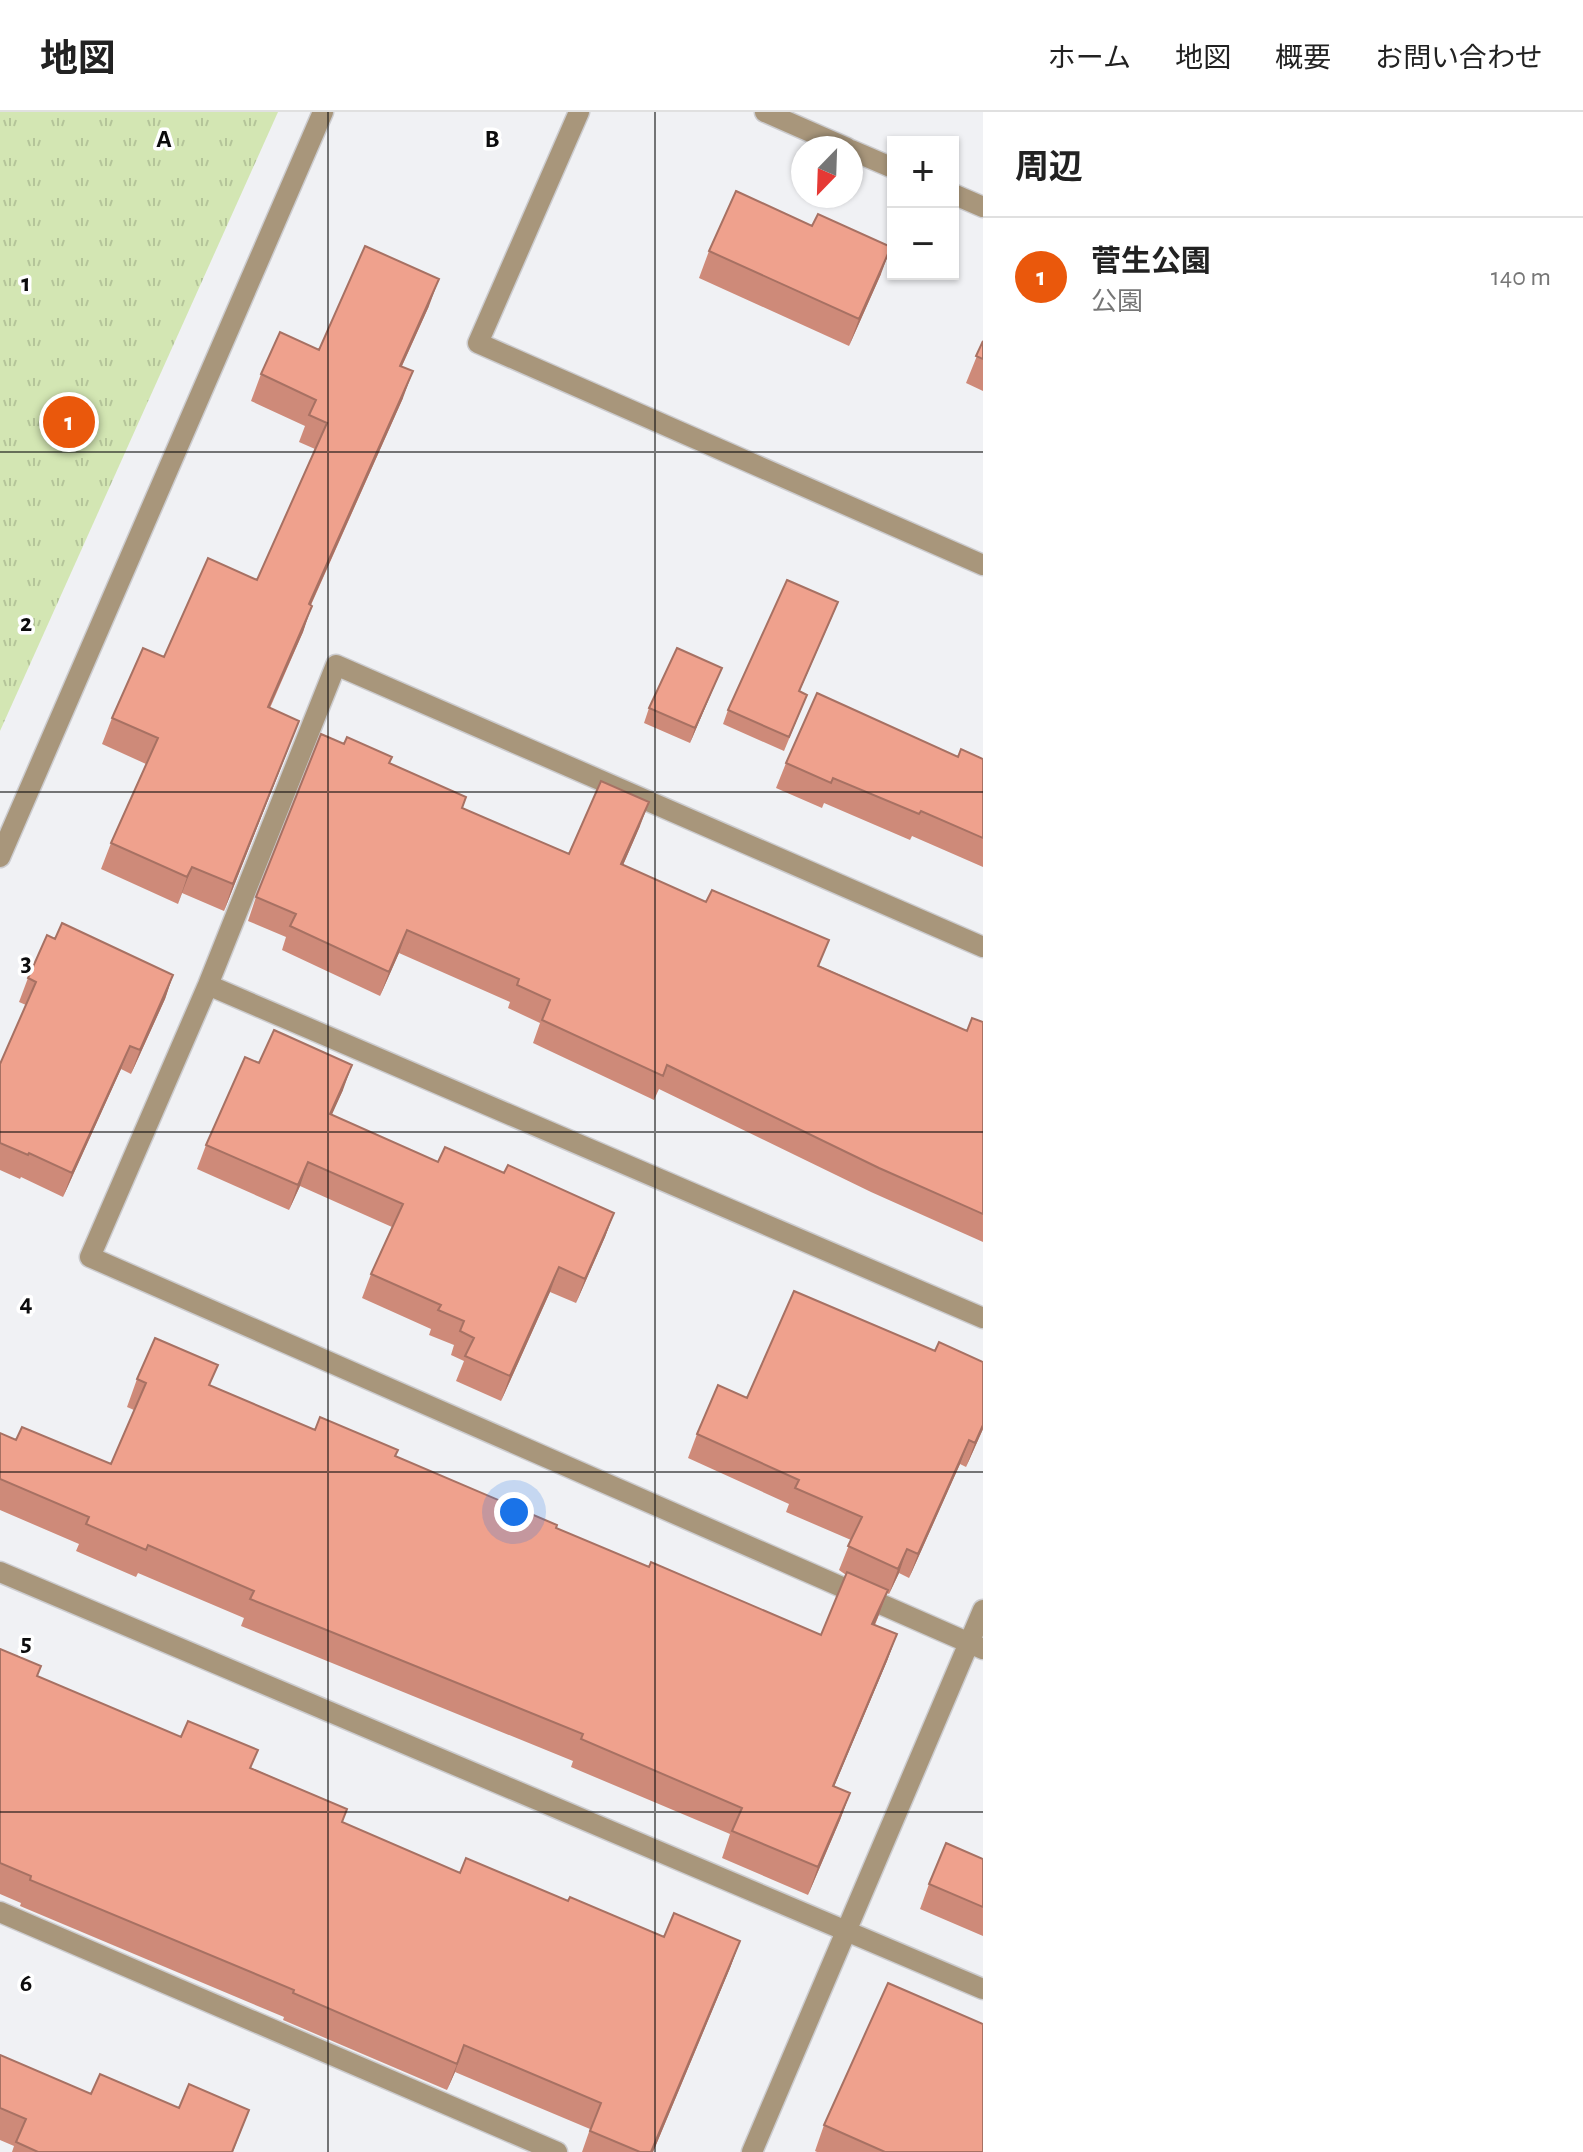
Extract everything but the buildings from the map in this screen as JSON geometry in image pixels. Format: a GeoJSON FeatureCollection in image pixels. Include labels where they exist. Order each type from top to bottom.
{"type":"FeatureCollection","features":[{"type":"Feature","properties":{"kind":"street"},"geometry":{"type":"LineString","coordinates":[[0,857],[323,112]]}},
{"type":"Feature","properties":{"kind":"street"},"geometry":{"type":"LineString","coordinates":[[579,112],[478,343],[983,565]]}},
{"type":"Feature","properties":{"kind":"street"},"geometry":{"type":"LineString","coordinates":[[765,112],[819,136]]}},
{"type":"Feature","properties":{"kind":"street"},"geometry":{"type":"LineString","coordinates":[[863,155],[887,165]]}},
{"type":"Feature","properties":{"kind":"street"},"geometry":{"type":"LineString","coordinates":[[959,197],[983,207]]}},
{"type":"Feature","properties":{"kind":"street"},"geometry":{"type":"LineString","coordinates":[[976,1646],[90,1257],[208,985],[336,665],[983,947]]}},
{"type":"Feature","properties":{"kind":"street"},"geometry":{"type":"LineString","coordinates":[[208,985],[983,1318]]}},
{"type":"Feature","properties":{"kind":"street"},"geometry":{"type":"LineString","coordinates":[[0,1572],[983,1989]]}},
{"type":"Feature","properties":{"kind":"street"},"geometry":{"type":"LineString","coordinates":[[752,2152],[845,1929],[976,1646],[983,1610]]}},
{"type":"Feature","properties":{"kind":"street"},"geometry":{"type":"LineString","coordinates":[[0,1912],[557,2152]]}},
{"type":"Feature","properties":{"kind":"green space"},"geometry":{"type":"Polygon","coordinates":[[[0,112],[278,112],[0,731],[0,112]]]}},
{"type":"Feature","properties":{"kind":"place","name":"菅生公園"},"geometry":{"type":"Point","coordinates":[69,422]}}]}
